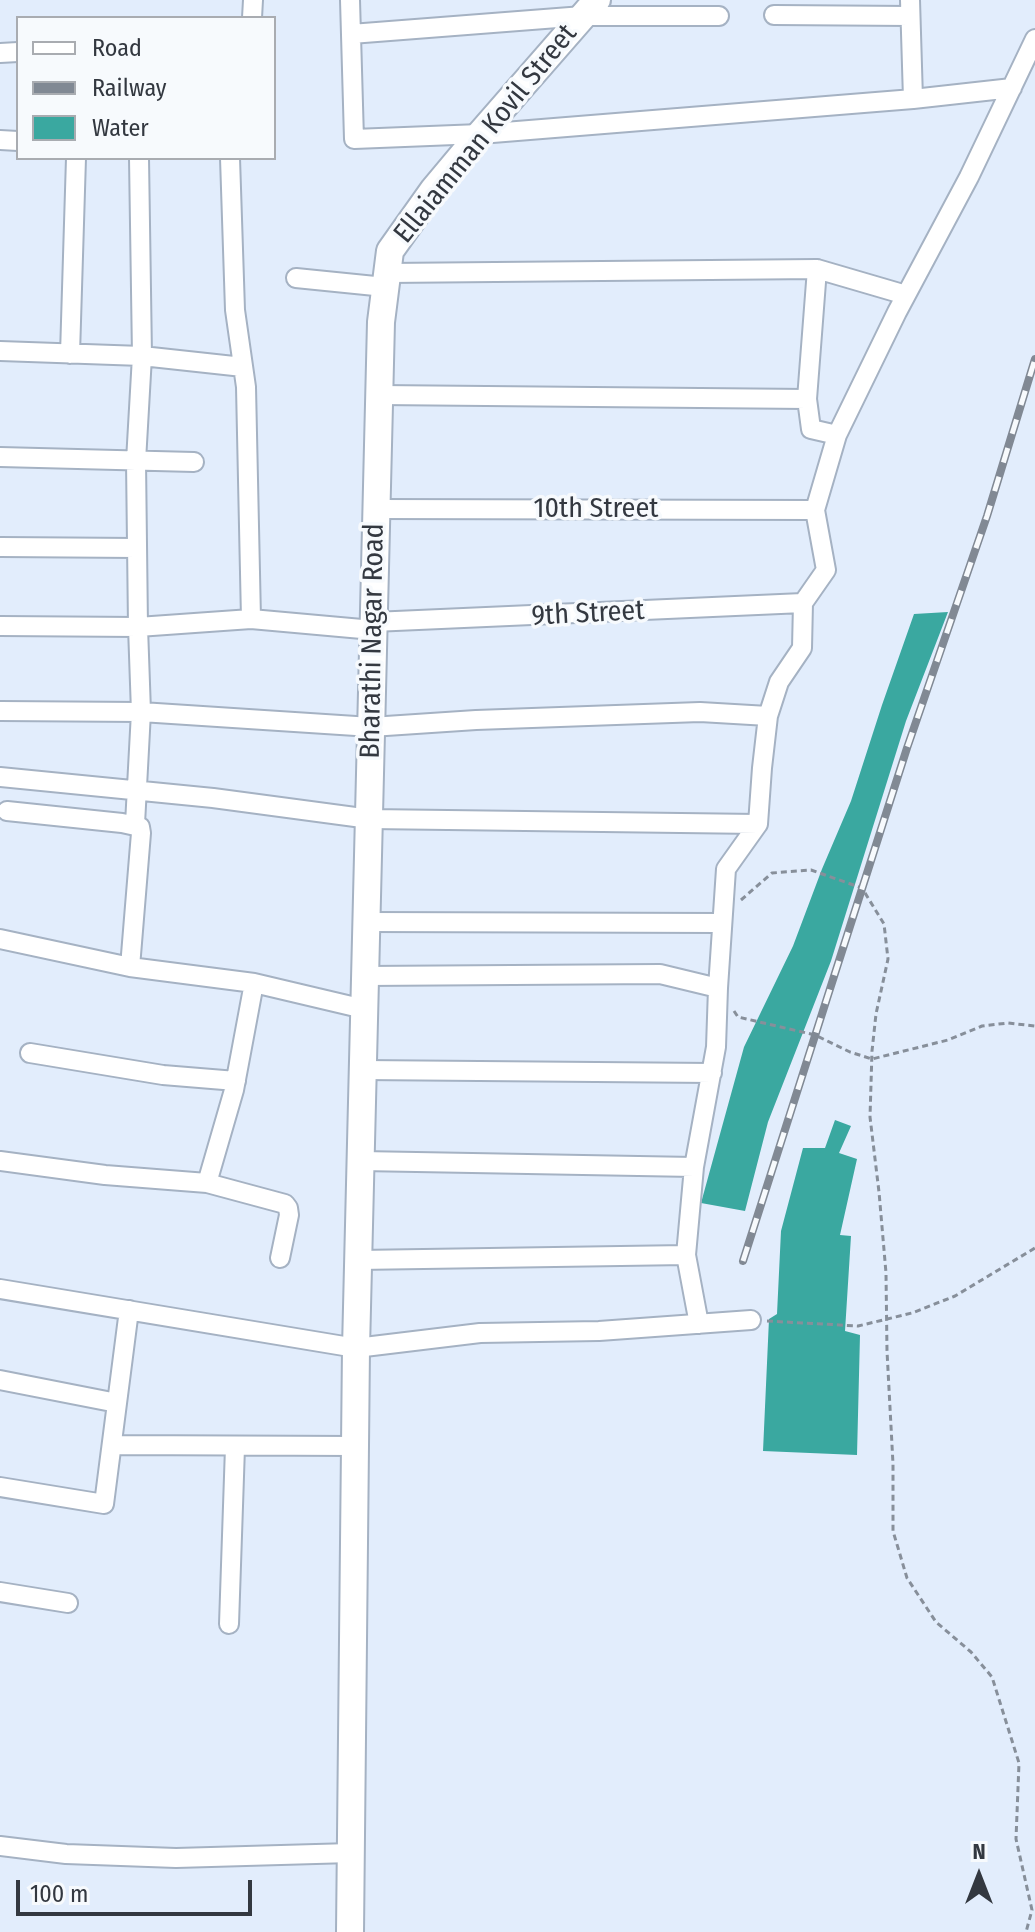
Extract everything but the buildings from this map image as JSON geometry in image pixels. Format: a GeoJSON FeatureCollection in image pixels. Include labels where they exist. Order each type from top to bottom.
{"type":"FeatureCollection","features":[{"type":"Feature","properties":{"kind":"main road","name":"Ellaiamman Kovil Street"},"geometry":{"type":"LineString","coordinates":[[387,280],[390,251],[434,189],[590,8]]}},
{"type":"Feature","properties":{"kind":"main road","name":"Bharathi Nagar Road"},"geometry":{"type":"LineString","coordinates":[[350,1932],[356,1348],[381,322],[387,280]]}},
{"type":"Feature","properties":{"kind":"street"},"geometry":{"type":"LineString","coordinates":[[350,0],[354,139],[480,134],[913,99],[1012,88]]}},
{"type":"Feature","properties":{"kind":"street"},"geometry":{"type":"LineString","coordinates":[[351,34],[590,8],[719,16]]}},
{"type":"Feature","properties":{"kind":"street"},"geometry":{"type":"LineString","coordinates":[[774,15],[910,8],[913,99]]}},
{"type":"Feature","properties":{"kind":"street"},"geometry":{"type":"LineString","coordinates":[[699,1324],[686,1255],[694,1167],[716,1047],[726,869],[758,824],[768,716],[779,682],[802,648],[803,603],[826,570],[815,510],[837,435],[969,177],[1035,39]]}},
{"type":"Feature","properties":{"kind":"street"},"geometry":{"type":"LineString","coordinates":[[70,354],[76,160]]}},
{"type":"Feature","properties":{"kind":"street"},"geometry":{"type":"LineString","coordinates":[[135,824],[141,712],[136,461],[142,356],[139,160]]}},
{"type":"Feature","properties":{"kind":"street"},"geometry":{"type":"LineString","coordinates":[[230,160],[235,310],[246,387],[251,619]]}},
{"type":"Feature","properties":{"kind":"street"},"geometry":{"type":"LineString","coordinates":[[296,278],[387,280],[817,269],[906,295]]}},
{"type":"Feature","properties":{"kind":"street"},"geometry":{"type":"LineString","coordinates":[[817,269],[807,399],[811,429],[837,435]]}},
{"type":"Feature","properties":{"kind":"street"},"geometry":{"type":"LineString","coordinates":[[0,351],[142,356],[243,367]]}},
{"type":"Feature","properties":{"kind":"street"},"geometry":{"type":"LineString","coordinates":[[379,395],[807,399]]}},
{"type":"Feature","properties":{"kind":"street"},"geometry":{"type":"LineString","coordinates":[[0,457],[194,462]]}},
{"type":"Feature","properties":{"kind":"street","name":"10th Street"},"geometry":{"type":"LineString","coordinates":[[376,509],[815,510]]}},
{"type":"Feature","properties":{"kind":"street"},"geometry":{"type":"LineString","coordinates":[[0,547],[137,548]]}},
{"type":"Feature","properties":{"kind":"street","name":"9th Street"},"geometry":{"type":"LineString","coordinates":[[0,626],[138,627],[251,619],[373,626],[803,603]]}},
{"type":"Feature","properties":{"kind":"street"},"geometry":{"type":"LineString","coordinates":[[0,711],[141,712],[371,727],[700,712],[768,716]]}},
{"type":"Feature","properties":{"kind":"street"},"geometry":{"type":"LineString","coordinates":[[0,777],[136,789],[370,819],[758,824]]}},
{"type":"Feature","properties":{"kind":"street"},"geometry":{"type":"LineString","coordinates":[[7,811],[140,827],[130,967]]}},
{"type":"Feature","properties":{"kind":"street"},"geometry":{"type":"LineString","coordinates":[[366,922],[722,923]]}},
{"type":"Feature","properties":{"kind":"street"},"geometry":{"type":"LineString","coordinates":[[0,939],[130,967],[254,983],[364,1009]]}},
{"type":"Feature","properties":{"kind":"street"},"geometry":{"type":"LineString","coordinates":[[365,976],[660,974],[718,988]]}},
{"type":"Feature","properties":{"kind":"street"},"geometry":{"type":"LineString","coordinates":[[207,1183],[236,1081],[254,983]]}},
{"type":"Feature","properties":{"kind":"street"},"geometry":{"type":"LineString","coordinates":[[30,1053],[163,1075],[236,1081]]}},
{"type":"Feature","properties":{"kind":"street"},"geometry":{"type":"LineString","coordinates":[[363,1070],[712,1073]]}},
{"type":"Feature","properties":{"kind":"street"},"geometry":{"type":"LineString","coordinates":[[0,1161],[105,1175],[207,1183],[285,1204],[289,1215],[280,1258]]}},
{"type":"Feature","properties":{"kind":"street"},"geometry":{"type":"LineString","coordinates":[[361,1161],[694,1167]]}},
{"type":"Feature","properties":{"kind":"street"},"geometry":{"type":"LineString","coordinates":[[358,1260],[686,1255]]}},
{"type":"Feature","properties":{"kind":"street"},"geometry":{"type":"LineString","coordinates":[[0,1289],[356,1348],[480,1333],[599,1331],[751,1320]]}},
{"type":"Feature","properties":{"kind":"street"},"geometry":{"type":"LineString","coordinates":[[0,1487],[104,1504],[129,1310]]}},
{"type":"Feature","properties":{"kind":"street"},"geometry":{"type":"LineString","coordinates":[[0,1380],[117,1403]]}},
{"type":"Feature","properties":{"kind":"street"},"geometry":{"type":"LineString","coordinates":[[112,1445],[355,1446]]}},
{"type":"Feature","properties":{"kind":"street"},"geometry":{"type":"LineString","coordinates":[[229,1624],[235,1447]]}},
{"type":"Feature","properties":{"kind":"street"},"geometry":{"type":"LineString","coordinates":[[0,1592],[68,1603]]}},
{"type":"Feature","properties":{"kind":"street"},"geometry":{"type":"LineString","coordinates":[[0,1846],[66,1854],[176,1858],[351,1853]]}},
{"type":"Feature","properties":{"kind":"path"},"geometry":{"type":"LineString","coordinates":[[722,923],[735,906],[772,873],[811,870],[862,888],[884,924],[888,959],[876,1014],[870,1117],[886,1273],[893,1531],[907,1578],[936,1622],[971,1652],[992,1677],[1019,1763],[1016,1839],[1032,1910],[1026,1932]]}},
{"type":"Feature","properties":{"kind":"path"},"geometry":{"type":"LineString","coordinates":[[718,988],[738,1017],[815,1035],[872,1059],[948,1040],[982,1026],[1008,1023],[1035,1026]]}},
{"type":"Feature","properties":{"kind":"path"},"geometry":{"type":"LineString","coordinates":[[751,1320],[858,1326],[912,1313],[955,1296],[1035,1248]]}},
{"type":"Feature","properties":{"kind":"water"},"geometry":{"type":"Polygon","coordinates":[[[948,612],[906,721],[831,961],[768,1122],[745,1211],[701,1203],[744,1047],[793,946],[851,801],[914,614],[948,612]]]}},
{"type":"Feature","properties":{"kind":"water"},"geometry":{"type":"Polygon","coordinates":[[[835,1120],[851,1126],[839,1153],[857,1159],[840,1235],[851,1236],[845,1331],[860,1335],[857,1455],[763,1451],[769,1319],[777,1314],[781,1231],[803,1148],[825,1148],[835,1120]]]}},
{"type":"Feature","properties":{"kind":"railway"},"geometry":{"type":"LineString","coordinates":[[743,1261],[907,748],[987,516],[1035,359]]}}]}
